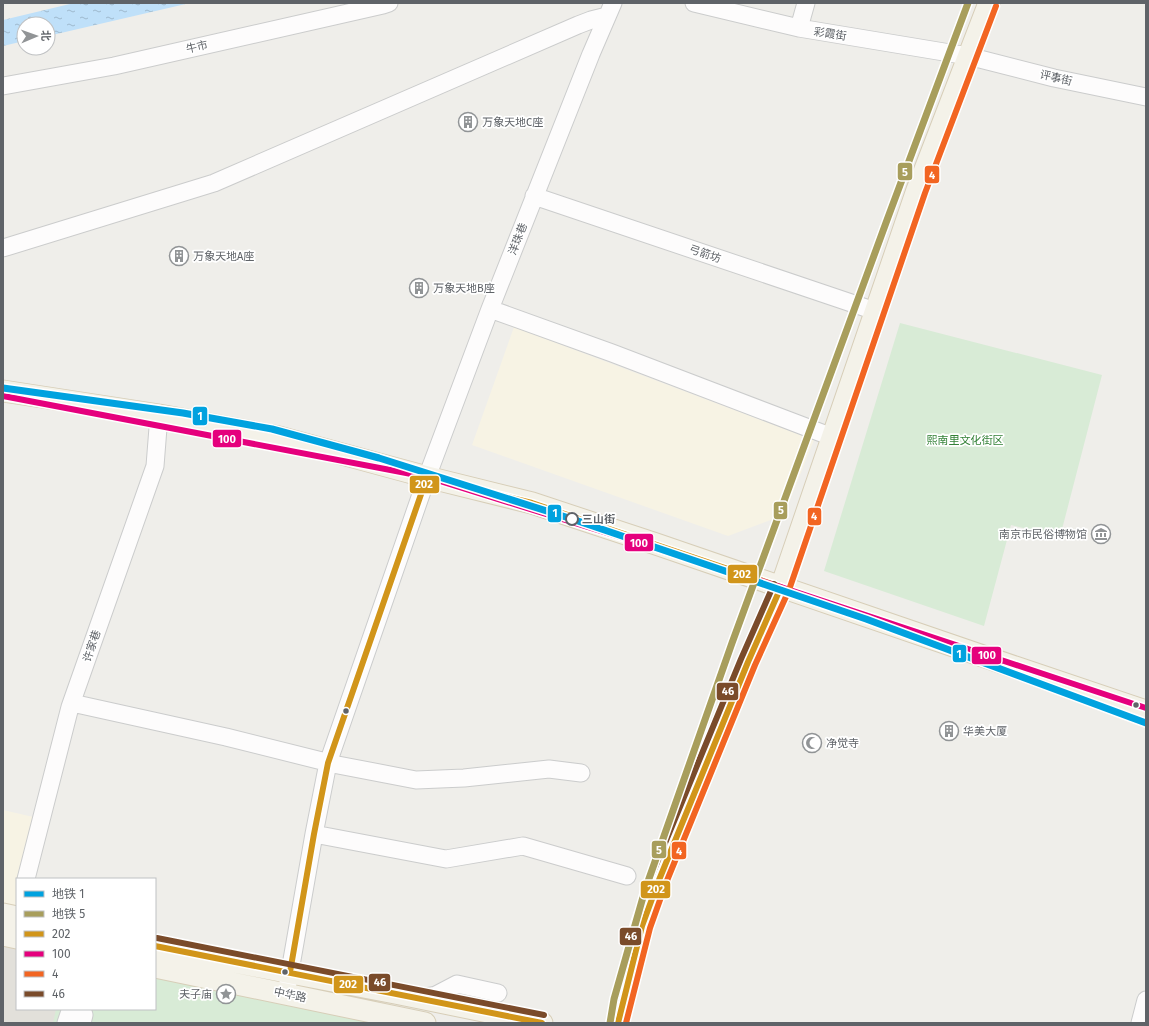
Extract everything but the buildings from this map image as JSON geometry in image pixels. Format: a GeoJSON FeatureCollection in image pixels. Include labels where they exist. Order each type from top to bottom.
{"type":"FeatureCollection","features":[{"type":"Feature","properties":{"kind":"main road"},"geometry":{"type":"LineString","coordinates":[[618,1023],[642,926],[659,880],[748,662],[781,587],[917,190],[989,3]]}},
{"type":"Feature","properties":{"kind":"main road"},"geometry":{"type":"LineString","coordinates":[[3,391],[159,415],[280,437],[427,477],[532,503],[1146,711]]}},
{"type":"Feature","properties":{"kind":"main road"},"geometry":{"type":"LineString","coordinates":[[3,914],[16,916]]}},
{"type":"Feature","properties":{"kind":"main road"},"geometry":{"type":"LineString","coordinates":[[3,935],[16,938]]}},
{"type":"Feature","properties":{"kind":"main road","name":"中华路"},"geometry":{"type":"LineString","coordinates":[[156,946],[542,1023]]}},
{"type":"Feature","properties":{"kind":"main road","name":"中华路"},"geometry":{"type":"LineString","coordinates":[[156,967],[425,1023]]}},
{"type":"Feature","properties":{"kind":"street","name":"牛市"},"geometry":{"type":"LineString","coordinates":[[3,86],[114,66],[389,3]]}},
{"type":"Feature","properties":{"kind":"street","name":"彩霞街"},"geometry":{"type":"LineString","coordinates":[[694,3],[799,28],[968,56]]}},
{"type":"Feature","properties":{"kind":"street"},"geometry":{"type":"LineString","coordinates":[[799,28],[806,3]]}},
{"type":"Feature","properties":{"kind":"street"},"geometry":{"type":"LineString","coordinates":[[3,248],[214,183],[591,20],[610,10]]}},
{"type":"Feature","properties":{"kind":"street","name":"洋珠巷"},"geometry":{"type":"LineString","coordinates":[[286,994],[328,763],[427,477],[534,196],[610,10]]}},
{"type":"Feature","properties":{"kind":"street","name":"评事街"},"geometry":{"type":"LineString","coordinates":[[968,56],[1054,78],[1146,97]]}},
{"type":"Feature","properties":{"kind":"street","name":"弓箭坊"},"geometry":{"type":"LineString","coordinates":[[534,196],[875,311]]}},
{"type":"Feature","properties":{"kind":"street"},"geometry":{"type":"LineString","coordinates":[[490,309],[612,353],[832,437]]}},
{"type":"Feature","properties":{"kind":"street","name":"许家巷"},"geometry":{"type":"LineString","coordinates":[[26,878],[72,703],[155,466],[159,415]]}},
{"type":"Feature","properties":{"kind":"street"},"geometry":{"type":"LineString","coordinates":[[72,703],[226,737],[358,770],[416,780],[464,778],[549,769],[581,773]]}},
{"type":"Feature","properties":{"kind":"street"},"geometry":{"type":"LineString","coordinates":[[314,834],[446,859],[523,846],[627,876]]}},
{"type":"Feature","properties":{"kind":"street"},"geometry":{"type":"LineString","coordinates":[[419,998],[436,995],[457,984],[498,993]]}},
{"type":"Feature","properties":{"kind":"street"},"geometry":{"type":"LineString","coordinates":[[388,1023],[395,993]]}},
{"type":"Feature","properties":{"kind":"street"},"geometry":{"type":"LineString","coordinates":[[1140,1023],[1146,1000]]}},
{"type":"Feature","properties":{"kind":"street"},"geometry":{"type":"LineString","coordinates":[[66,1023],[71,1010]]}},
{"type":"Feature","properties":{"kind":"street"},"geometry":{"type":"LineString","coordinates":[[82,1010],[84,1015],[82,1023]]}},
{"type":"Feature","properties":{"kind":"shaded area"},"geometry":{"type":"Polygon","coordinates":[[[514,327],[814,440],[784,515],[728,536],[472,445],[514,327]]]}},
{"type":"Feature","properties":{"kind":"shaded area"},"geometry":{"type":"Polygon","coordinates":[[[3,810],[42,819],[26,878],[16,878],[16,915],[3,914],[3,810]]]}},
{"type":"Feature","properties":{"kind":"shaded area"},"geometry":{"type":"Polygon","coordinates":[[[3,939],[16,942],[16,1010],[62,1010],[58,1023],[3,1023],[3,939]]]}},
{"type":"Feature","properties":{"kind":"green space","name":"熙南里文化街区"},"geometry":{"type":"Polygon","coordinates":[[[900,323],[1102,375],[1060,537],[1011,525],[984,626],[824,571],[900,323]]]}},
{"type":"Feature","properties":{"kind":"green space","name":"夫子庙"},"geometry":{"type":"Polygon","coordinates":[[[156,961],[387,1023],[53,1023],[56,1010],[156,1010],[156,961]]]}},
{"type":"Feature","properties":{"kind":"water"},"geometry":{"type":"Polygon","coordinates":[[[74,3],[190,3],[56,34],[56,16],[20,16],[74,3]]]}},
{"type":"Feature","properties":{"kind":"water"},"geometry":{"type":"Polygon","coordinates":[[[16,17],[16,43],[3,46],[3,20],[16,17]]]}},
{"type":"Feature","properties":{"kind":"metro line","name":"5"},"geometry":{"type":"LineString","coordinates":[[610,1023],[614,999],[645,890],[732,643],[968,3]]}},
{"type":"Feature","properties":{"kind":"metro line","name":"1"},"geometry":{"type":"LineString","coordinates":[[3,388],[183,413],[272,429],[379,458],[572,519],[866,619],[1146,723]]}},
{"type":"Feature","properties":{"kind":"transit line","name":"4"},"geometry":{"type":"LineString","coordinates":[[626,1023],[650,928],[666,883],[755,665],[789,590],[925,193],[996,6]]}},
{"type":"Feature","properties":{"kind":"transit line","name":"100"},"geometry":{"type":"LineString","coordinates":[[3,396],[427,477],[781,587],[1146,708]]}},
{"type":"Feature","properties":{"kind":"transit line","name":"202"},"geometry":{"type":"LineString","coordinates":[[290,972],[328,763],[427,477],[532,503],[781,587],[748,662],[659,880],[642,926],[618,1023]]}},
{"type":"Feature","properties":{"kind":"transit line","name":"46"},"geometry":{"type":"LineString","coordinates":[[610,1021],[634,924],[651,877],[741,659],[774,584]]}},
{"type":"Feature","properties":{"kind":"transit line","name":"46"},"geometry":{"type":"LineString","coordinates":[[157,938],[544,1015]]}},
{"type":"Feature","properties":{"kind":"transit line","name":"202"},"geometry":{"type":"LineString","coordinates":[[156,946],[542,1023]]}},
{"type":"Feature","properties":{"kind":"place","name":"万象天地C座"},"geometry":{"type":"Point","coordinates":[468,122]}},
{"type":"Feature","properties":{"kind":"place","name":"万象天地A座"},"geometry":{"type":"Point","coordinates":[179,256]}},
{"type":"Feature","properties":{"kind":"place","name":"万象天地B座"},"geometry":{"type":"Point","coordinates":[419,288]}},
{"type":"Feature","properties":{"kind":"place","name":"三山街"},"geometry":{"type":"Point","coordinates":[572,519]}},
{"type":"Feature","properties":{"kind":"place","name":"南京市民俗博物馆"},"geometry":{"type":"Point","coordinates":[1101,534]}},
{"type":"Feature","properties":{"kind":"place","name":"华美大厦"},"geometry":{"type":"Point","coordinates":[949,731]}},
{"type":"Feature","properties":{"kind":"place","name":"净觉寺"},"geometry":{"type":"Point","coordinates":[812,743]}},
{"type":"Feature","properties":{"kind":"place","name":"夫子庙"},"geometry":{"type":"Point","coordinates":[226,994]}}]}
